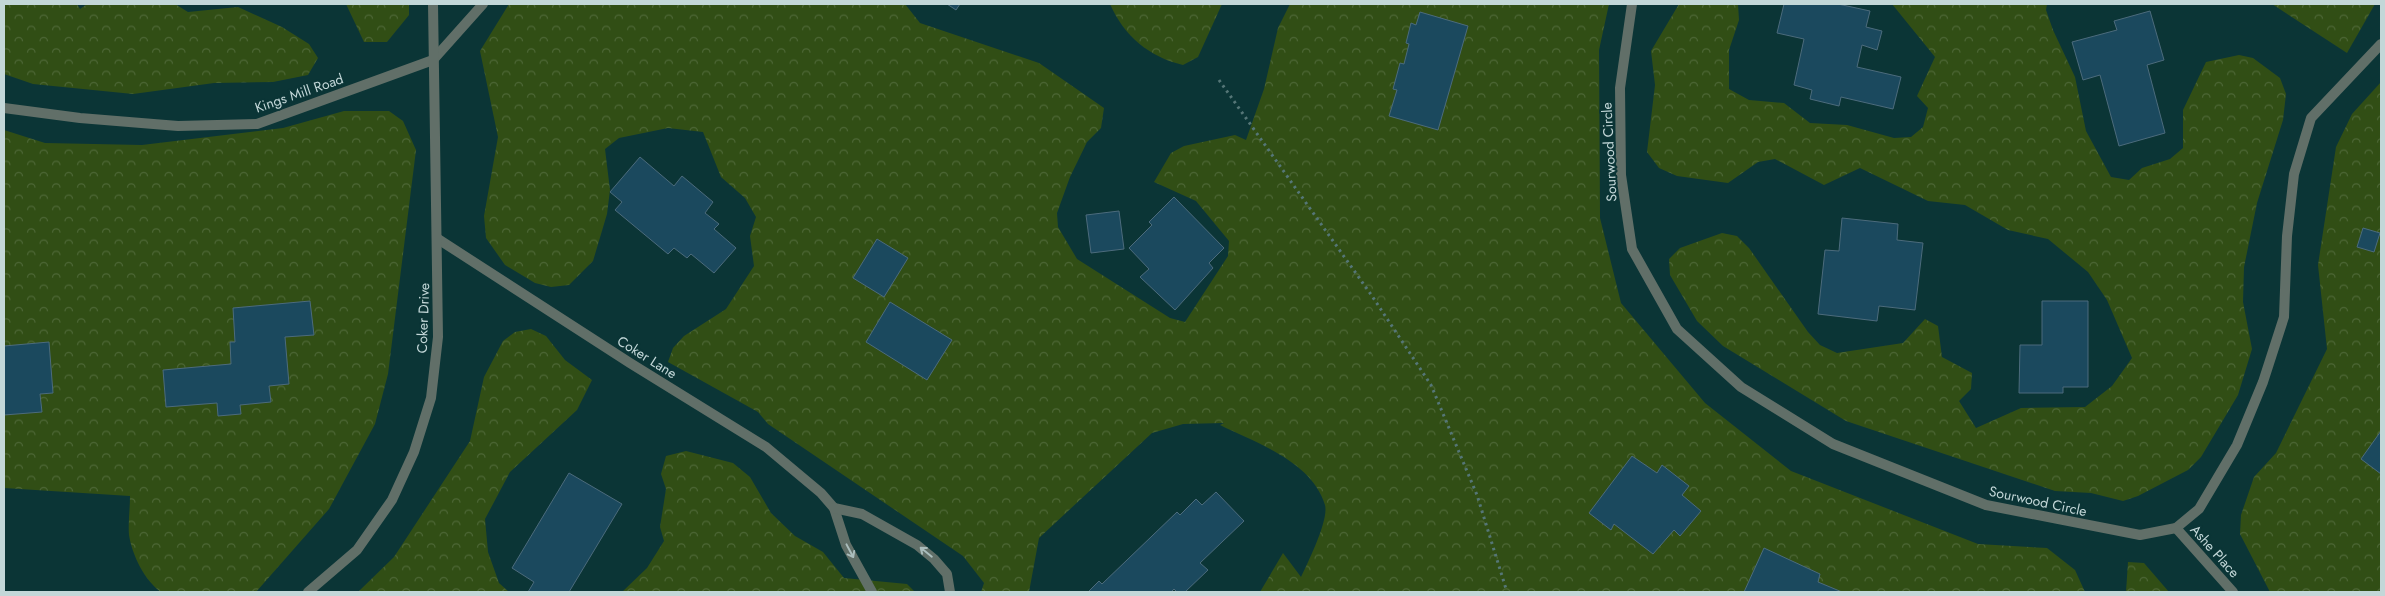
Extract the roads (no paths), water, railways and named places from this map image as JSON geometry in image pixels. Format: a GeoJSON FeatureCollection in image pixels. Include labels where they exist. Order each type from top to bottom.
{"type":"FeatureCollection","features":[{"type":"Feature","properties":{"kind":"street","name":"Coker Drive"},"geometry":{"type":"LineString","coordinates":[[308,592],[357,550],[392,500],[414,452],[431,398],[438,337],[433,4]]}},
{"type":"Feature","properties":{"kind":"street","name":"Kings Mill Road"},"geometry":{"type":"LineString","coordinates":[[4,108],[178,126],[257,124],[433,60],[483,4]]}},
{"type":"Feature","properties":{"kind":"street","name":"Sourwood Circle"},"geometry":{"type":"LineString","coordinates":[[1632,4],[1620,88],[1621,175],[1632,249],[1677,330],[1741,387],[1833,444],[1986,505],[2140,535],[2176,528],[2199,509],[2232,453],[2264,382],[2284,317],[2287,236],[2294,174],[2311,118],[2381,44]]}},
{"type":"Feature","properties":{"kind":"street","name":"Coker Lane"},"geometry":{"type":"LineString","coordinates":[[438,239],[630,363],[766,447],[822,493],[834,508],[846,545],[872,592]]}},
{"type":"Feature","properties":{"kind":"street"},"geometry":{"type":"LineString","coordinates":[[834,508],[862,514],[917,545],[934,559],[947,574],[950,592]]}},
{"type":"Feature","properties":{"kind":"street","name":"Ashe Place"},"geometry":{"type":"LineString","coordinates":[[2176,528],[2233,592]]}}]}
